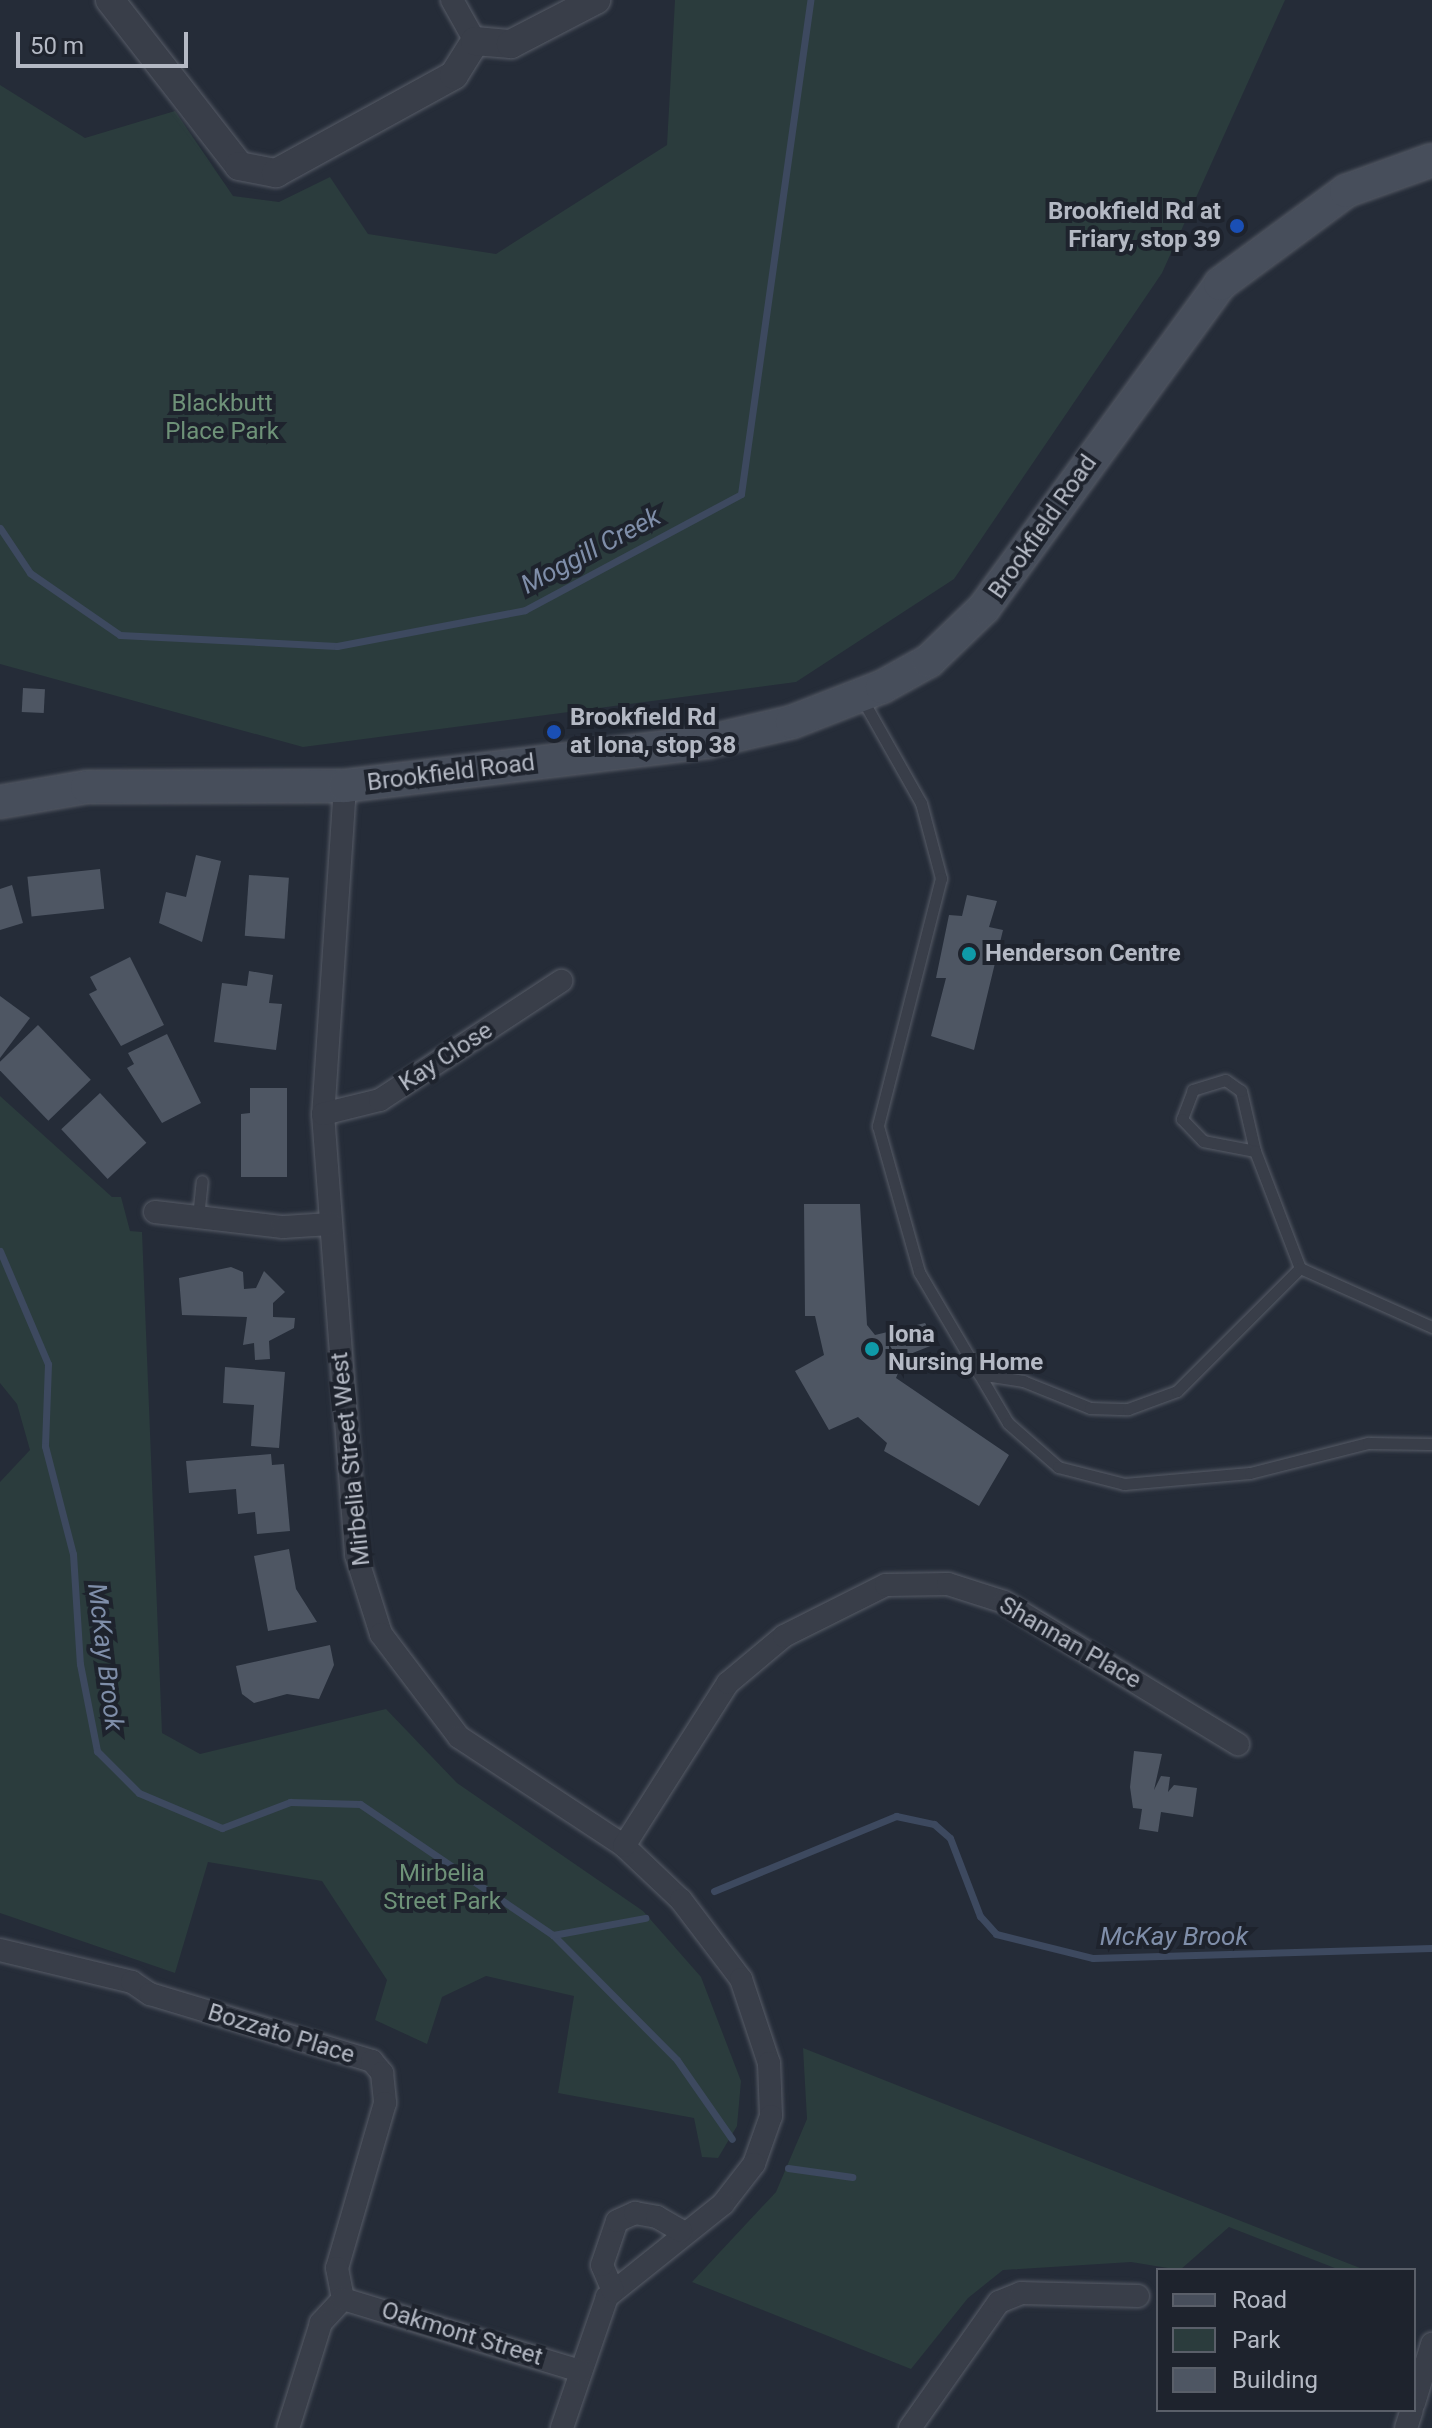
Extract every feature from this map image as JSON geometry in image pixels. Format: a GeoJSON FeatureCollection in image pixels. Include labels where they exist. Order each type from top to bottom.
{"type":"FeatureCollection","features":[{"type":"Feature","properties":{"kind":"main road","name":"Brookfield Road"},"geometry":{"type":"LineString","coordinates":[[0,802],[87,787],[345,786],[707,742],[861,696],[929,661],[984,608],[1220,284],[1346,191],[1432,160]]}},
{"type":"Feature","properties":{"kind":"street"},"geometry":{"type":"LineString","coordinates":[[110,0],[239,166],[276,173],[454,75],[475,41]]}},
{"type":"Feature","properties":{"kind":"street"},"geometry":{"type":"LineString","coordinates":[[452,0],[475,41]]}},
{"type":"Feature","properties":{"kind":"street"},"geometry":{"type":"LineString","coordinates":[[475,41],[511,44],[596,0]]}},
{"type":"Feature","properties":{"kind":"street","name":"Mirbelia Street West"},"geometry":{"type":"LineString","coordinates":[[345,786],[323,1114],[356,1555],[381,1634],[459,1737],[624,1846],[681,1900],[741,1979],[769,2063],[771,2116],[754,2164],[723,2204],[681,2231],[613,2291],[580,2371],[562,2428]]}},
{"type":"Feature","properties":{"kind":"street","name":"Kay Close"},"geometry":{"type":"LineString","coordinates":[[323,1114],[380,1100],[561,981]]}},
{"type":"Feature","properties":{"kind":"street"},"geometry":{"type":"LineString","coordinates":[[155,1212],[331,1224]]}},
{"type":"Feature","properties":{"kind":"street","name":"Shannan Place"},"geometry":{"type":"LineString","coordinates":[[624,1846],[728,1683],[784,1636],[886,1585],[948,1584],[1004,1602],[1238,1744]]}},
{"type":"Feature","properties":{"kind":"street","name":"Bozzato Place"},"geometry":{"type":"LineString","coordinates":[[0,1950],[132,1982],[150,1994],[372,2061],[382,2073],[385,2103],[337,2268],[343,2299]]}},
{"type":"Feature","properties":{"kind":"street"},"geometry":{"type":"LineString","coordinates":[[613,2291],[602,2265],[617,2221],[646,2215],[681,2231]]}},
{"type":"Feature","properties":{"kind":"street"},"geometry":{"type":"LineString","coordinates":[[910,2428],[999,2302],[1021,2293],[1138,2296]]}},
{"type":"Feature","properties":{"kind":"street"},"geometry":{"type":"LineString","coordinates":[[288,2428],[321,2323],[343,2299]]}},
{"type":"Feature","properties":{"kind":"street","name":"Oakmont Street"},"geometry":{"type":"LineString","coordinates":[[343,2299],[580,2371]]}},
{"type":"Feature","properties":{"kind":"street"},"geometry":{"type":"LineString","coordinates":[[1416,2396],[1432,2344]]}},
{"type":"Feature","properties":{"kind":"lane"},"geometry":{"type":"LineString","coordinates":[[861,696],[921,803],[941,878],[878,1126],[919,1272],[1008,1423],[1058,1467],[1124,1484],[1250,1473],[1368,1443],[1432,1444]]}},
{"type":"Feature","properties":{"kind":"lane"},"geometry":{"type":"LineString","coordinates":[[1255,1151],[1203,1141],[1182,1119],[1193,1090],[1225,1080],[1241,1091],[1255,1151],[1300,1268],[1432,1327]]}},
{"type":"Feature","properties":{"kind":"lane"},"geometry":{"type":"LineString","coordinates":[[198,1217],[202,1181]]}},
{"type":"Feature","properties":{"kind":"lane"},"geometry":{"type":"LineString","coordinates":[[979,1374],[1023,1381],[1090,1408],[1128,1409],[1177,1391],[1300,1268]]}},
{"type":"Feature","properties":{"kind":"green space","name":"Blackbutt Place Park"},"geometry":{"type":"Polygon","coordinates":[[[675,0],[1285,0],[1162,273],[954,579],[796,682],[303,747],[0,664],[0,85],[85,138],[175,111],[233,196],[279,202],[330,177],[368,234],[496,254],[667,145],[675,0]]]}},
{"type":"Feature","properties":{"kind":"green space","name":"Mirbelia Street Park"},"geometry":{"type":"Polygon","coordinates":[[[0,1096],[112,1197],[121,1197],[130,1231],[142,1232],[162,1733],[200,1754],[386,1709],[457,1783],[643,1911],[701,1977],[741,2081],[737,2126],[718,2158],[702,2157],[694,2118],[558,2093],[574,1996],[486,1976],[442,1997],[427,2044],[375,2020],[387,1980],[322,1881],[208,1862],[175,1973],[0,1913],[0,1482],[30,1450],[17,1404],[0,1383],[0,1096]]]}},
{"type":"Feature","properties":{"kind":"green space"},"geometry":{"type":"Polygon","coordinates":[[[803,2048],[1360,2268],[1335,2268],[1229,2227],[1182,2268],[1131,2262],[1003,2270],[968,2298],[911,2369],[692,2282],[776,2192],[807,2119],[803,2048]]]}},
{"type":"Feature","properties":{"kind":"building"},"geometry":{"type":"Polygon","coordinates":[[[23,688],[45,689],[44,713],[22,712],[23,688]]]}},
{"type":"Feature","properties":{"kind":"building"},"geometry":{"type":"Polygon","coordinates":[[[196,855],[221,861],[202,942],[159,923],[166,892],[186,897],[196,855]]]}},
{"type":"Feature","properties":{"kind":"building"},"geometry":{"type":"Polygon","coordinates":[[[100,869],[104,909],[32,916],[27,877],[100,869]]]}},
{"type":"Feature","properties":{"kind":"building"},"geometry":{"type":"Polygon","coordinates":[[[249,875],[289,878],[285,939],[245,936],[249,875]]]}},
{"type":"Feature","properties":{"kind":"building"},"geometry":{"type":"Polygon","coordinates":[[[12,885],[23,923],[0,930],[0,889],[12,885]]]}},
{"type":"Feature","properties":{"kind":"building","name":"Henderson Centre"},"geometry":{"type":"Polygon","coordinates":[[[967,895],[997,901],[989,927],[1003,930],[974,1050],[931,1036],[946,978],[936,978],[949,915],[962,916],[967,895]]]}},
{"type":"Feature","properties":{"kind":"building"},"geometry":{"type":"Polygon","coordinates":[[[130,957],[164,1025],[121,1046],[89,994],[97,990],[90,977],[130,957]]]}},
{"type":"Feature","properties":{"kind":"building"},"geometry":{"type":"Polygon","coordinates":[[[249,971],[273,975],[269,1003],[282,1004],[276,1050],[214,1042],[222,983],[247,986],[249,971]]]}},
{"type":"Feature","properties":{"kind":"building"},"geometry":{"type":"Polygon","coordinates":[[[0,996],[30,1018],[0,1058],[0,996]]]}},
{"type":"Feature","properties":{"kind":"building"},"geometry":{"type":"Polygon","coordinates":[[[38,1025],[91,1080],[48,1121],[0,1071],[0,1062],[38,1025]]]}},
{"type":"Feature","properties":{"kind":"building"},"geometry":{"type":"Polygon","coordinates":[[[167,1034],[201,1103],[162,1123],[127,1068],[134,1064],[128,1053],[167,1034]]]}},
{"type":"Feature","properties":{"kind":"building"},"geometry":{"type":"Polygon","coordinates":[[[250,1088],[287,1088],[287,1177],[241,1177],[241,1114],[250,1113],[250,1088]]]}},
{"type":"Feature","properties":{"kind":"building"},"geometry":{"type":"Polygon","coordinates":[[[100,1093],[146,1143],[108,1179],[61,1129],[100,1093]]]}},
{"type":"Feature","properties":{"kind":"building","name":"Iona Nursing Home"},"geometry":{"type":"Polygon","coordinates":[[[804,1204],[860,1204],[867,1325],[875,1335],[925,1323],[938,1343],[905,1356],[896,1378],[1009,1455],[979,1506],[884,1451],[887,1443],[858,1417],[829,1430],[795,1371],[824,1355],[815,1316],[805,1316],[804,1204]]]}},
{"type":"Feature","properties":{"kind":"building"},"geometry":{"type":"Polygon","coordinates":[[[231,1267],[243,1272],[244,1289],[256,1288],[264,1271],[285,1292],[273,1303],[273,1317],[295,1318],[294,1328],[269,1341],[270,1359],[255,1360],[254,1343],[243,1345],[247,1317],[182,1315],[179,1278],[231,1267]]]}},
{"type":"Feature","properties":{"kind":"building"},"geometry":{"type":"Polygon","coordinates":[[[225,1367],[285,1372],[279,1448],[251,1446],[254,1405],[223,1403],[225,1367]]]}},
{"type":"Feature","properties":{"kind":"building"},"geometry":{"type":"Polygon","coordinates":[[[271,1454],[272,1465],[284,1464],[290,1531],[257,1534],[255,1512],[238,1514],[236,1489],[189,1493],[186,1461],[271,1454]]]}},
{"type":"Feature","properties":{"kind":"building"},"geometry":{"type":"Polygon","coordinates":[[[289,1549],[296,1589],[317,1622],[268,1631],[254,1556],[289,1549]]]}},
{"type":"Feature","properties":{"kind":"building"},"geometry":{"type":"Polygon","coordinates":[[[330,1645],[334,1665],[319,1699],[287,1694],[254,1703],[242,1694],[236,1666],[330,1645]]]}},
{"type":"Feature","properties":{"kind":"building"},"geometry":{"type":"Polygon","coordinates":[[[1134,1751],[1162,1754],[1154,1790],[1161,1776],[1170,1777],[1168,1792],[1174,1785],[1197,1788],[1193,1817],[1161,1812],[1158,1832],[1139,1829],[1142,1809],[1133,1808],[1130,1787],[1134,1751]]]}},
{"type":"Feature","properties":{"kind":"waterway","name":"Moggill Creek"},"geometry":{"type":"LineString","coordinates":[[0,528],[30,573],[120,635],[337,646],[525,610],[741,494],[810,0]]}},
{"type":"Feature","properties":{"kind":"waterway","name":"McKay Brook"},"geometry":{"type":"LineString","coordinates":[[0,1251],[48,1364],[45,1446],[73,1554],[80,1664],[97,1751],[139,1793],[222,1828],[290,1802],[360,1804],[553,1935],[677,2060],[732,2139]]}},
{"type":"Feature","properties":{"kind":"waterway","name":"McKay Brook"},"geometry":{"type":"LineString","coordinates":[[714,1891],[896,1816],[934,1824],[950,1838],[980,1916],[996,1934],[1093,1958],[1432,1948]]}},
{"type":"Feature","properties":{"kind":"waterway","name":"McKay Brook"},"geometry":{"type":"LineString","coordinates":[[553,1935],[645,1918]]}},
{"type":"Feature","properties":{"kind":"waterway"},"geometry":{"type":"LineString","coordinates":[[788,2168],[852,2177]]}},
{"type":"Feature","properties":{"kind":"place","name":"Brookfield Rd at Friary, stop 39"},"geometry":{"type":"Point","coordinates":[1237,226]}},
{"type":"Feature","properties":{"kind":"place","name":"Brookfield Rd at Iona, stop 38"},"geometry":{"type":"Point","coordinates":[554,732]}},
{"type":"Feature","properties":{"kind":"place","name":"Henderson Centre"},"geometry":{"type":"Point","coordinates":[969,954]}},
{"type":"Feature","properties":{"kind":"place","name":"Iona Nursing Home"},"geometry":{"type":"Point","coordinates":[872,1349]}}]}
